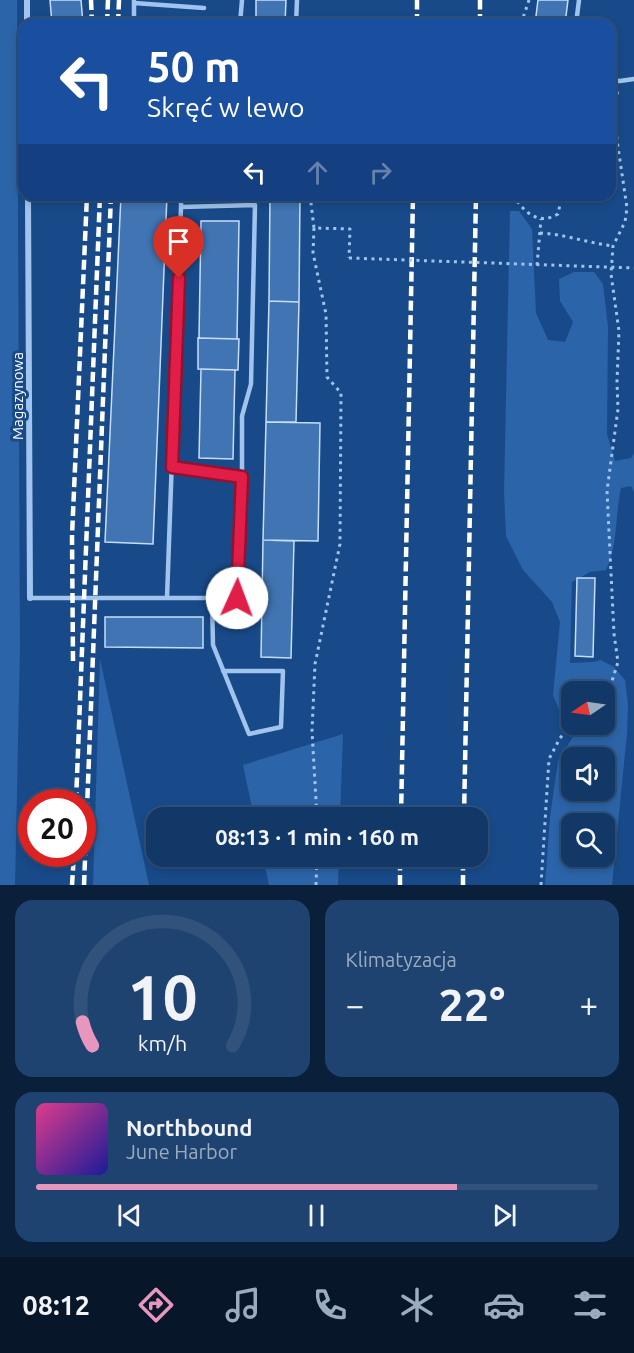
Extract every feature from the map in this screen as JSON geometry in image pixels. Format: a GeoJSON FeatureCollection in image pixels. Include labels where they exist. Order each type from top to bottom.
{"type":"FeatureCollection","features":[{"type":"Feature","properties":{"kind":"street"},"geometry":{"type":"LineString","coordinates":[[27,0],[27,18]]}},
{"type":"Feature","properties":{"kind":"street","name":"Magazynowa"},"geometry":{"type":"LineString","coordinates":[[28,201],[30,598]]}},
{"type":"Feature","properties":{"kind":"lane"},"geometry":{"type":"LineString","coordinates":[[240,18],[242,0]]}},
{"type":"Feature","properties":{"kind":"lane"},"geometry":{"type":"LineString","coordinates":[[296,18],[297,0]]}},
{"type":"Feature","properties":{"kind":"lane"},"geometry":{"type":"LineString","coordinates":[[577,18],[579,0]]}},
{"type":"Feature","properties":{"kind":"lane"},"geometry":{"type":"LineString","coordinates":[[134,18],[134,1],[204,8]]}},
{"type":"Feature","properties":{"kind":"lane"},"geometry":{"type":"LineString","coordinates":[[616,81],[634,79]]}},
{"type":"Feature","properties":{"kind":"lane"},"geometry":{"type":"LineString","coordinates":[[167,598],[182,201]]}},
{"type":"Feature","properties":{"kind":"lane"},"geometry":{"type":"LineString","coordinates":[[30,598],[237,598],[242,416],[251,384],[255,205],[182,207]]}},
{"type":"Feature","properties":{"kind":"lane"},"geometry":{"type":"LineString","coordinates":[[172,467],[242,477]]}},
{"type":"Feature","properties":{"kind":"lane"},"geometry":{"type":"LineString","coordinates":[[212,598],[213,645],[223,670],[249,734],[280,727],[283,671],[223,670]]}},
{"type":"Feature","properties":{"kind":"path"},"geometry":{"type":"LineString","coordinates":[[523,18],[529,0]]}},
{"type":"Feature","properties":{"kind":"path"},"geometry":{"type":"LineString","coordinates":[[616,101],[620,81]]}},
{"type":"Feature","properties":{"kind":"path"},"geometry":{"type":"LineString","coordinates":[[612,681],[618,662],[614,634],[607,491],[618,409],[619,331],[611,274],[613,246],[625,222],[627,208],[616,141]]}},
{"type":"Feature","properties":{"kind":"path"},"geometry":{"type":"LineString","coordinates":[[311,201],[314,228],[313,253],[326,314],[327,377],[341,393],[340,544],[315,664],[312,731],[315,807]]}},
{"type":"Feature","properties":{"kind":"path"},"geometry":{"type":"LineString","coordinates":[[518,201],[526,212],[541,219],[551,218],[558,214],[561,201]]}},
{"type":"Feature","properties":{"kind":"path"},"geometry":{"type":"LineString","coordinates":[[537,265],[541,219]]}},
{"type":"Feature","properties":{"kind":"path"},"geometry":{"type":"LineString","coordinates":[[314,228],[350,229],[348,258],[634,268]]}},
{"type":"Feature","properties":{"kind":"path"},"geometry":{"type":"LineString","coordinates":[[540,233],[554,233],[594,244],[613,246]]}},
{"type":"Feature","properties":{"kind":"path"},"geometry":{"type":"LineString","coordinates":[[541,885],[549,759],[563,735]]}},
{"type":"Feature","properties":{"kind":"path"},"geometry":{"type":"LineString","coordinates":[[316,885],[317,867]]}},
{"type":"Feature","properties":{"kind":"shaded area"},"geometry":{"type":"Polygon","coordinates":[[[0,0],[17,0],[20,648],[15,885],[0,885],[0,0]]]}},
{"type":"Feature","properties":{"kind":"shaded area"},"geometry":{"type":"Polygon","coordinates":[[[510,211],[519,211],[532,229],[536,313],[548,340],[565,342],[573,322],[560,301],[559,279],[574,272],[594,272],[603,284],[608,327],[607,434],[615,461],[631,458],[634,453],[634,492],[631,486],[621,488],[613,550],[606,570],[590,572],[572,582],[570,663],[601,660],[614,667],[625,680],[628,704],[627,733],[615,855],[615,813],[561,813],[561,867],[614,867],[612,885],[545,885],[550,817],[558,761],[561,756],[561,801],[615,801],[615,747],[567,747],[574,735],[615,735],[615,681],[561,681],[561,715],[553,695],[560,622],[552,602],[523,570],[506,536],[504,492],[510,211]]]}},
{"type":"Feature","properties":{"kind":"shaded area"},"geometry":{"type":"Polygon","coordinates":[[[100,659],[149,885],[93,885],[94,867],[96,867],[100,659]]]}},
{"type":"Feature","properties":{"kind":"shaded area"},"geometry":{"type":"Polygon","coordinates":[[[343,734],[340,807],[252,807],[243,765],[343,734]]]}},
{"type":"Feature","properties":{"kind":"shaded area"},"geometry":{"type":"Polygon","coordinates":[[[265,867],[339,867],[338,885],[269,885],[265,867]]]}},
{"type":"Feature","properties":{"kind":"building"},"geometry":{"type":"Polygon","coordinates":[[[50,0],[81,0],[82,18],[52,18],[50,0]]]}},
{"type":"Feature","properties":{"kind":"building"},"geometry":{"type":"Polygon","coordinates":[[[256,0],[286,0],[285,18],[256,18],[256,0]]]}},
{"type":"Feature","properties":{"kind":"building"},"geometry":{"type":"Polygon","coordinates":[[[538,0],[568,0],[566,18],[536,18],[538,0]]]}},
{"type":"Feature","properties":{"kind":"building"},"geometry":{"type":"Polygon","coordinates":[[[121,201],[167,201],[153,544],[105,542],[121,201]]]}},
{"type":"Feature","properties":{"kind":"building"},"geometry":{"type":"Polygon","coordinates":[[[270,201],[300,201],[299,302],[269,301],[270,201]]]}},
{"type":"Feature","properties":{"kind":"building"},"geometry":{"type":"Polygon","coordinates":[[[201,221],[239,221],[237,339],[199,338],[201,221]]]}},
{"type":"Feature","properties":{"kind":"building"},"geometry":{"type":"Polygon","coordinates":[[[269,301],[299,302],[296,422],[266,422],[269,301]]]}},
{"type":"Feature","properties":{"kind":"building"},"geometry":{"type":"Polygon","coordinates":[[[198,338],[239,339],[238,370],[198,369],[198,338]]]}},
{"type":"Feature","properties":{"kind":"building"},"geometry":{"type":"Polygon","coordinates":[[[201,369],[235,370],[233,459],[199,458],[201,369]]]}},
{"type":"Feature","properties":{"kind":"building"},"geometry":{"type":"Polygon","coordinates":[[[266,422],[320,423],[318,541],[263,540],[266,422]]]}},
{"type":"Feature","properties":{"kind":"building"},"geometry":{"type":"Polygon","coordinates":[[[263,540],[294,541],[291,658],[261,657],[263,540]]]}},
{"type":"Feature","properties":{"kind":"building"},"geometry":{"type":"Polygon","coordinates":[[[577,578],[595,578],[593,657],[575,656],[577,578]]]}},
{"type":"Feature","properties":{"kind":"building"},"geometry":{"type":"Polygon","coordinates":[[[105,617],[203,617],[203,648],[105,647],[105,617]]]}},
{"type":"Feature","properties":{"kind":"railway"},"geometry":{"type":"LineString","coordinates":[[91,0],[92,18]]}},
{"type":"Feature","properties":{"kind":"railway"},"geometry":{"type":"LineString","coordinates":[[107,18],[108,0]]}},
{"type":"Feature","properties":{"kind":"railway"},"geometry":{"type":"LineString","coordinates":[[118,18],[119,0]]}},
{"type":"Feature","properties":{"kind":"railway"},"geometry":{"type":"LineString","coordinates":[[417,0],[417,18]]}},
{"type":"Feature","properties":{"kind":"railway"},"geometry":{"type":"LineString","coordinates":[[480,0],[480,18]]}},
{"type":"Feature","properties":{"kind":"railway"},"geometry":{"type":"LineString","coordinates":[[73,661],[72,536],[87,201]]}},
{"type":"Feature","properties":{"kind":"railway"},"geometry":{"type":"LineString","coordinates":[[77,789],[100,201]]}},
{"type":"Feature","properties":{"kind":"railway"},"geometry":{"type":"LineString","coordinates":[[84,885],[111,201]]}},
{"type":"Feature","properties":{"kind":"railway"},"geometry":{"type":"LineString","coordinates":[[401,807],[413,201]]}},
{"type":"Feature","properties":{"kind":"railway"},"geometry":{"type":"LineString","coordinates":[[464,807],[476,201]]}},
{"type":"Feature","properties":{"kind":"railway"},"geometry":{"type":"LineString","coordinates":[[72,885],[73,867]]}},
{"type":"Feature","properties":{"kind":"railway"},"geometry":{"type":"LineString","coordinates":[[400,867],[400,885]]}},
{"type":"Feature","properties":{"kind":"railway"},"geometry":{"type":"LineString","coordinates":[[463,867],[463,885]]}},
{"type":"Feature","properties":{"kind":"route"},"geometry":{"type":"LineString","coordinates":[[179,278],[172,467],[242,477],[237,598]]}}]}
